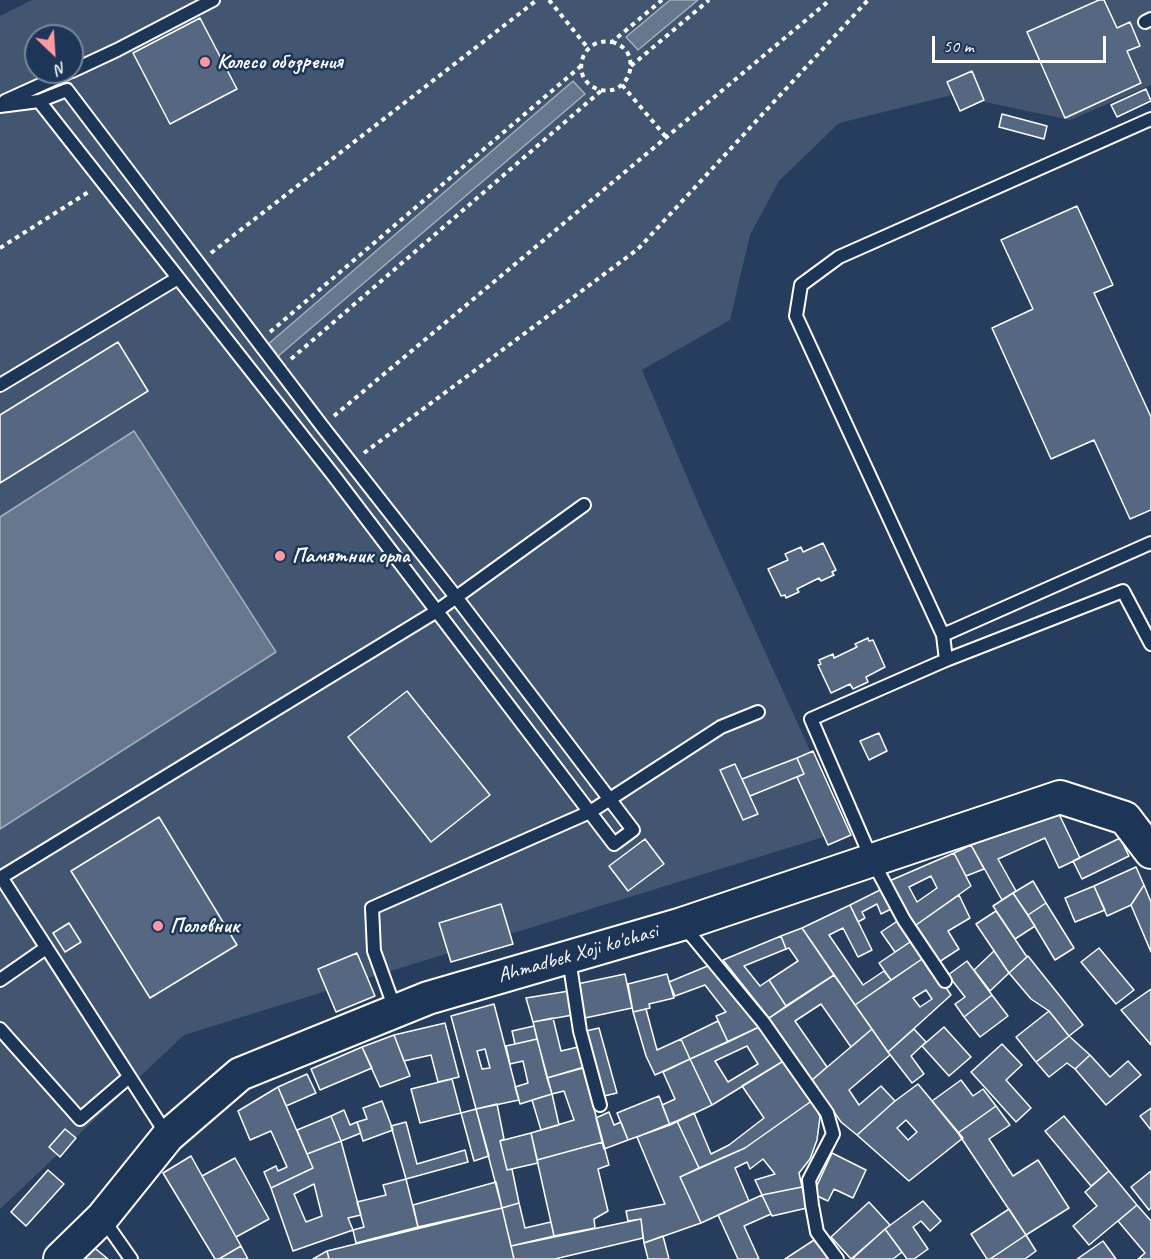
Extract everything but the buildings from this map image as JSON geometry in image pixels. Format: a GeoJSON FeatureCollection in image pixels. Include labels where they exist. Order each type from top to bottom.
{"type":"FeatureCollection","features":[{"type":"Feature","properties":{"kind":"street","name":"Ahmadbek Xoji ko'chasi"},"geometry":{"type":"LineString","coordinates":[[60,1259],[102,1218],[168,1137],[240,1074],[428,998],[682,924],[1060,797],[1125,818],[1151,852]]}},
{"type":"Feature","properties":{"kind":"lane"},"geometry":{"type":"LineString","coordinates":[[84,65],[213,0]]}},
{"type":"Feature","properties":{"kind":"lane"},"geometry":{"type":"LineString","coordinates":[[0,105],[44,84]]}},
{"type":"Feature","properties":{"kind":"lane"},"geometry":{"type":"LineString","coordinates":[[0,105],[39,101],[67,90],[633,830],[614,844],[334,476],[39,101]]}},
{"type":"Feature","properties":{"kind":"lane"},"geometry":{"type":"LineString","coordinates":[[946,660],[944,635],[796,316],[801,285],[839,258],[1151,119]]}},
{"type":"Feature","properties":{"kind":"lane"},"geometry":{"type":"LineString","coordinates":[[0,385],[178,278]]}},
{"type":"Feature","properties":{"kind":"lane"},"geometry":{"type":"LineString","coordinates":[[168,1137],[0,877],[437,611],[584,505]]}},
{"type":"Feature","properties":{"kind":"lane"},"geometry":{"type":"LineString","coordinates":[[944,635],[1151,543]]}},
{"type":"Feature","properties":{"kind":"lane"},"geometry":{"type":"LineString","coordinates":[[945,981],[904,920],[872,860],[812,719],[946,660],[1123,591],[1151,644]]}},
{"type":"Feature","properties":{"kind":"lane"},"geometry":{"type":"LineString","coordinates":[[396,1011],[374,951],[372,908],[590,812],[721,727],[758,712]]}},
{"type":"Feature","properties":{"kind":"lane"},"geometry":{"type":"LineString","coordinates":[[682,924],[763,1022],[827,1113],[833,1134],[809,1180],[817,1232],[837,1259]]}},
{"type":"Feature","properties":{"kind":"lane"},"geometry":{"type":"LineString","coordinates":[[0,980],[46,948]]}},
{"type":"Feature","properties":{"kind":"lane"},"geometry":{"type":"LineString","coordinates":[[569,958],[580,1030],[600,1105]]}},
{"type":"Feature","properties":{"kind":"lane"},"geometry":{"type":"LineString","coordinates":[[0,1029],[80,1119],[129,1077]]}},
{"type":"Feature","properties":{"kind":"lane"},"geometry":{"type":"LineString","coordinates":[[102,1218],[131,1259]]}},
{"type":"Feature","properties":{"kind":"path"},"geometry":{"type":"LineString","coordinates":[[198,263],[537,0]]}},
{"type":"Feature","properties":{"kind":"path"},"geometry":{"type":"LineString","coordinates":[[549,0],[588,48]]}},
{"type":"Feature","properties":{"kind":"path"},"geometry":{"type":"LineString","coordinates":[[612,42],[662,0]]}},
{"type":"Feature","properties":{"kind":"path"},"geometry":{"type":"LineString","coordinates":[[631,66],[710,0]]}},
{"type":"Feature","properties":{"kind":"path"},"geometry":{"type":"LineString","coordinates":[[322,426],[830,0]]}},
{"type":"Feature","properties":{"kind":"path"},"geometry":{"type":"LineString","coordinates":[[351,462],[638,249],[868,0]]}},
{"type":"Feature","properties":{"kind":"path"},"geometry":{"type":"LineString","coordinates":[[612,42],[624,48],[631,66],[629,75],[622,85],[606,91],[597,89],[588,83],[581,66],[588,48],[597,43],[612,42]]}},
{"type":"Feature","properties":{"kind":"path"},"geometry":{"type":"LineString","coordinates":[[258,342],[581,66]]}},
{"type":"Feature","properties":{"kind":"path"},"geometry":{"type":"LineString","coordinates":[[622,85],[666,137]]}},
{"type":"Feature","properties":{"kind":"path"},"geometry":{"type":"LineString","coordinates":[[279,370],[602,90]]}},
{"type":"Feature","properties":{"kind":"path"},"geometry":{"type":"LineString","coordinates":[[0,248],[103,183]]}},
{"type":"Feature","properties":{"kind":"shaded area"},"geometry":{"type":"Polygon","coordinates":[[[32,0],[1151,0],[1151,85],[1070,120],[952,95],[839,123],[779,181],[750,235],[730,320],[642,370],[703,515],[846,830],[184,1035],[0,1209],[0,16],[32,0]]]}},
{"type":"Feature","properties":{"kind":"shaded area"},"geometry":{"type":"Polygon","coordinates":[[[670,0],[698,0],[638,50],[626,37],[670,0]]]}},
{"type":"Feature","properties":{"kind":"shaded area"},"geometry":{"type":"Polygon","coordinates":[[[573,81],[585,94],[276,358],[266,346],[573,81]]]}},
{"type":"Feature","properties":{"kind":"shaded area"},"geometry":{"type":"Polygon","coordinates":[[[134,431],[276,652],[0,829],[0,517],[134,431]]]}},
{"type":"Feature","properties":{"kind":"place","name":"Колесо обозрения"},"geometry":{"type":"Point","coordinates":[205,62]}},
{"type":"Feature","properties":{"kind":"place","name":"Памятник орла"},"geometry":{"type":"Point","coordinates":[280,556]}},
{"type":"Feature","properties":{"kind":"place","name":"Половник"},"geometry":{"type":"Point","coordinates":[158,926]}}]}
